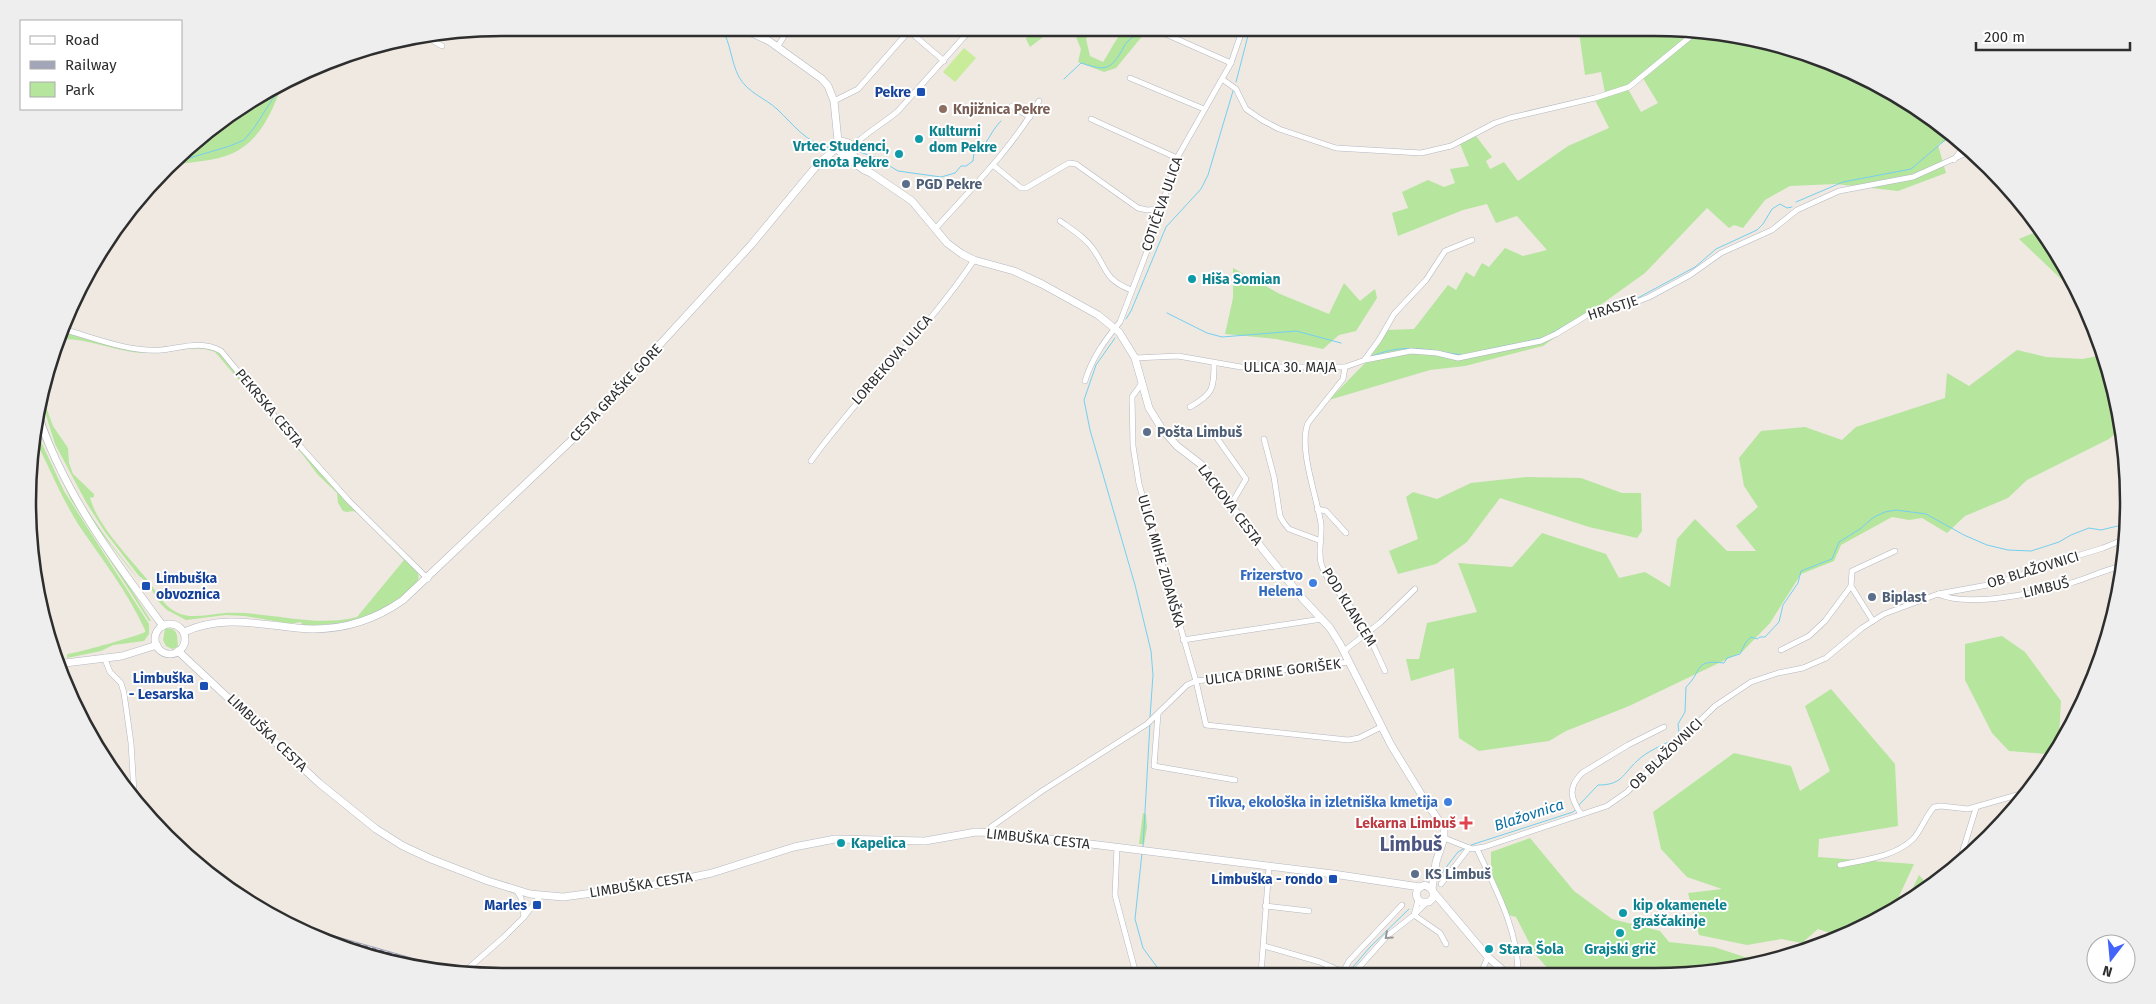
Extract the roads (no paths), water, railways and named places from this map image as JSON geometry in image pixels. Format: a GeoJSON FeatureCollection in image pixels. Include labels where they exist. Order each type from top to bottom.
{"type":"FeatureCollection","features":[{"type":"Feature","properties":{"kind":"street"},"geometry":{"type":"LineString","coordinates":[[757,36],[778,46],[822,79],[828,86],[834,100],[858,89],[905,36]]}},
{"type":"Feature","properties":{"kind":"street"},"geometry":{"type":"LineString","coordinates":[[778,46],[784,36]]}},
{"type":"Feature","properties":{"kind":"street"},"geometry":{"type":"LineString","coordinates":[[915,36],[944,61]]}},
{"type":"Feature","properties":{"kind":"street"},"geometry":{"type":"LineString","coordinates":[[844,147],[893,115],[965,36]]}},
{"type":"Feature","properties":{"kind":"street"},"geometry":{"type":"LineString","coordinates":[[1170,36],[1231,63]]}},
{"type":"Feature","properties":{"kind":"street","name":"COTIČEVA ULICA"},"geometry":{"type":"LineString","coordinates":[[1085,381],[1097,354],[1120,322],[1161,209],[1177,158],[1231,63],[1240,36]]}},
{"type":"Feature","properties":{"kind":"street"},"geometry":{"type":"LineString","coordinates":[[1222,79],[1236,89],[1246,108],[1262,120],[1279,129],[1336,148],[1421,153],[1451,146],[1495,123],[1510,118],[1595,98],[1629,87],[1689,38]]}},
{"type":"Feature","properties":{"kind":"street"},"geometry":{"type":"LineString","coordinates":[[433,41],[442,46]]}},
{"type":"Feature","properties":{"kind":"street"},"geometry":{"type":"LineString","coordinates":[[1130,78],[1204,109]]}},
{"type":"Feature","properties":{"kind":"street","name":"LACKOVA CESTA"},"geometry":{"type":"LineString","coordinates":[[834,100],[838,131],[844,147],[864,170],[912,201],[955,249],[974,260],[1023,275],[1098,315],[1115,328],[1127,343],[1135,358],[1149,408],[1162,429],[1177,446],[1202,466],[1230,506],[1296,591],[1322,619],[1344,651],[1381,727],[1426,802],[1444,828],[1444,838]]}},
{"type":"Feature","properties":{"kind":"street"},"geometry":{"type":"LineString","coordinates":[[936,228],[993,165],[1030,117],[1039,101]]}},
{"type":"Feature","properties":{"kind":"street"},"geometry":{"type":"LineString","coordinates":[[1012,106],[1030,117]]}},
{"type":"Feature","properties":{"kind":"street"},"geometry":{"type":"LineString","coordinates":[[1092,119],[1177,158]]}},
{"type":"Feature","properties":{"kind":"street","name":"CESTA GRAŠKE GORE"},"geometry":{"type":"LineString","coordinates":[[184,632],[219,622],[243,621],[298,628],[324,629],[351,625],[374,618],[393,608],[428,578],[576,436],[721,279],[826,157],[844,147]]}},
{"type":"Feature","properties":{"kind":"street"},"geometry":{"type":"LineString","coordinates":[[1953,160],[1960,151]]}},
{"type":"Feature","properties":{"kind":"street","name":"HRASTJE"},"geometry":{"type":"LineString","coordinates":[[1365,360],[1411,351],[1437,352],[1458,358],[1541,341],[1589,314],[1629,305],[1649,296],[1690,275],[1721,253],[1772,230],[1797,210],[1839,191],[1913,177],[1964,155]]}},
{"type":"Feature","properties":{"kind":"street"},"geometry":{"type":"LineString","coordinates":[[993,165],[1021,188],[1026,188],[1069,163],[1076,164],[1138,208],[1147,210],[1161,209]]}},
{"type":"Feature","properties":{"kind":"street"},"geometry":{"type":"LineString","coordinates":[[1060,221],[1086,240],[1110,279],[1131,290]]}},
{"type":"Feature","properties":{"kind":"street"},"geometry":{"type":"LineString","coordinates":[[1365,360],[1394,314],[1414,290],[1426,280],[1444,251],[1472,240]]}},
{"type":"Feature","properties":{"kind":"street","name":"LORBEKOVA ULICA"},"geometry":{"type":"LineString","coordinates":[[811,461],[861,396],[939,306],[974,260]]}},
{"type":"Feature","properties":{"kind":"street","name":"PEKRSKA CESTA"},"geometry":{"type":"LineString","coordinates":[[69,331],[146,350],[206,344],[221,352],[291,436],[349,501],[428,578]]}},
{"type":"Feature","properties":{"kind":"street","name":"ULICA 30. MAJA"},"geometry":{"type":"LineString","coordinates":[[1135,358],[1178,356],[1241,368],[1345,367],[1365,360]]}},
{"type":"Feature","properties":{"kind":"street"},"geometry":{"type":"LineString","coordinates":[[1190,407],[1206,398],[1212,390],[1214,363]]}},
{"type":"Feature","properties":{"kind":"street","name":"POD KLANCEM"},"geometry":{"type":"LineString","coordinates":[[1345,367],[1343,379],[1312,416],[1306,429],[1306,447],[1321,524],[1321,562],[1328,578],[1356,614],[1385,671]]}},
{"type":"Feature","properties":{"kind":"street","name":"ULICA MIHE ZIDANŠKA"},"geometry":{"type":"LineString","coordinates":[[1142,384],[1132,397],[1134,455],[1139,484],[1196,681],[1206,725],[1348,740],[1358,738],[1381,727]]}},
{"type":"Feature","properties":{"kind":"street"},"geometry":{"type":"LineString","coordinates":[[42,429],[49,449],[88,521],[163,626]]}},
{"type":"Feature","properties":{"kind":"street"},"geometry":{"type":"LineString","coordinates":[[1212,431],[1246,479],[1230,506]]}},
{"type":"Feature","properties":{"kind":"street"},"geometry":{"type":"LineString","coordinates":[[1264,439],[1274,477],[1280,516],[1289,529],[1321,541]]}},
{"type":"Feature","properties":{"kind":"street"},"geometry":{"type":"LineString","coordinates":[[1317,509],[1326,511],[1346,534]]}},
{"type":"Feature","properties":{"kind":"street","name":"OB BLAŽOVNICI"},"geometry":{"type":"LineString","coordinates":[[1473,849],[1580,813],[1607,806],[1627,792],[1715,706],[1751,682],[1778,673],[1803,668],[1826,658],[1873,620],[1938,594],[1993,584],[2118,542]]}},
{"type":"Feature","properties":{"kind":"street"},"geometry":{"type":"LineString","coordinates":[[1781,650],[1809,636],[1820,626],[1851,586],[1852,571],[1895,551]]}},
{"type":"Feature","properties":{"kind":"street","name":"LIMBUŠ"},"geometry":{"type":"LineString","coordinates":[[1938,594],[1950,599],[1992,600],[2056,587],[2115,568]]}},
{"type":"Feature","properties":{"kind":"street"},"geometry":{"type":"LineString","coordinates":[[1851,586],[1873,620]]}},
{"type":"Feature","properties":{"kind":"street"},"geometry":{"type":"LineString","coordinates":[[1344,651],[1367,633],[1415,589]]}},
{"type":"Feature","properties":{"kind":"street"},"geometry":{"type":"LineString","coordinates":[[1183,640],[1322,619]]}},
{"type":"Feature","properties":{"kind":"street"},"geometry":{"type":"LineString","coordinates":[[175,625],[184,632],[184,645],[178,652],[166,653],[157,645],[157,632],[163,626],[175,625]]}},
{"type":"Feature","properties":{"kind":"street"},"geometry":{"type":"LineString","coordinates":[[65,663],[122,656],[157,645]]}},
{"type":"Feature","properties":{"kind":"street","name":"LIMBUŠKA CESTA"},"geometry":{"type":"LineString","coordinates":[[178,652],[313,778],[376,829],[415,852],[517,891],[540,896],[587,895],[660,884],[712,873],[794,847],[824,840],[856,838],[925,841],[962,834],[988,832],[1333,874],[1380,882]]}},
{"type":"Feature","properties":{"kind":"street"},"geometry":{"type":"LineString","coordinates":[[104,657],[110,672],[121,683],[124,693],[131,743],[134,788]]}},
{"type":"Feature","properties":{"kind":"street","name":"ULICA DRINE GORIŠEK"},"geometry":{"type":"LineString","coordinates":[[1196,681],[1349,662]]}},
{"type":"Feature","properties":{"kind":"street"},"geometry":{"type":"LineString","coordinates":[[988,832],[991,827],[1042,791],[1149,722],[1187,685],[1196,681]]}},
{"type":"Feature","properties":{"kind":"street"},"geometry":{"type":"LineString","coordinates":[[1158,714],[1154,766],[1235,780]]}},
{"type":"Feature","properties":{"kind":"street"},"geometry":{"type":"LineString","coordinates":[[1580,813],[1574,806],[1572,798],[1576,779],[1582,773],[1628,745],[1664,727]]}},
{"type":"Feature","properties":{"kind":"street"},"geometry":{"type":"LineString","coordinates":[[1840,865],[1874,858],[1902,847],[1913,839],[1934,807],[1976,808],[2015,796]]}},
{"type":"Feature","properties":{"kind":"street"},"geometry":{"type":"LineString","coordinates":[[1962,851],[1976,808]]}},
{"type":"Feature","properties":{"kind":"street"},"geometry":{"type":"LineString","coordinates":[[1346,968],[1350,962],[1387,936],[1433,898],[1436,862],[1444,838],[1473,849],[1508,918],[1515,944],[1517,968]]}},
{"type":"Feature","properties":{"kind":"street"},"geometry":{"type":"LineString","coordinates":[[1116,847],[1115,896],[1134,968]]}},
{"type":"Feature","properties":{"kind":"street"},"geometry":{"type":"LineString","coordinates":[[1441,884],[1464,855],[1473,849]]}},
{"type":"Feature","properties":{"kind":"street"},"geometry":{"type":"LineString","coordinates":[[1414,915],[1421,886],[1436,862]]}},
{"type":"Feature","properties":{"kind":"street"},"geometry":{"type":"LineString","coordinates":[[1262,968],[1269,867]]}},
{"type":"Feature","properties":{"kind":"street"},"geometry":{"type":"LineString","coordinates":[[1380,882],[1421,886],[1433,890],[1488,957],[1500,968]]}},
{"type":"Feature","properties":{"kind":"street"},"geometry":{"type":"LineString","coordinates":[[1380,882],[1438,905],[1456,919]]}},
{"type":"Feature","properties":{"kind":"street"},"geometry":{"type":"LineString","coordinates":[[517,891],[521,898],[524,917]]}},
{"type":"Feature","properties":{"kind":"street"},"geometry":{"type":"LineString","coordinates":[[470,967],[524,917],[540,896]]}},
{"type":"Feature","properties":{"kind":"street"},"geometry":{"type":"LineString","coordinates":[[1357,968],[1370,947],[1402,905]]}},
{"type":"Feature","properties":{"kind":"street"},"geometry":{"type":"LineString","coordinates":[[1265,906],[1309,911]]}},
{"type":"Feature","properties":{"kind":"street"},"geometry":{"type":"LineString","coordinates":[[1414,915],[1440,933],[1446,944]]}},
{"type":"Feature","properties":{"kind":"street"},"geometry":{"type":"LineString","coordinates":[[1264,946],[1320,962],[1333,968]]}},
{"type":"Feature","properties":{"kind":"street"},"geometry":{"type":"LineString","coordinates":[[1483,968],[1488,957]]}},
{"type":"Feature","properties":{"kind":"waterway"},"geometry":{"type":"LineString","coordinates":[[725,36],[736,71],[743,83],[777,109],[807,138],[830,148]]}},
{"type":"Feature","properties":{"kind":"waterway"},"geometry":{"type":"LineString","coordinates":[[1064,79],[1081,63],[1099,68],[1108,66],[1117,59],[1127,42],[1134,36]]}},
{"type":"Feature","properties":{"kind":"waterway"},"geometry":{"type":"LineString","coordinates":[[1236,82],[1248,36]]}},
{"type":"Feature","properties":{"kind":"waterway"},"geometry":{"type":"LineString","coordinates":[[1126,319],[1166,227],[1201,189],[1208,175],[1233,91]]}},
{"type":"Feature","properties":{"kind":"waterway"},"geometry":{"type":"LineString","coordinates":[[188,158],[244,140],[274,96]]}},
{"type":"Feature","properties":{"kind":"waterway"},"geometry":{"type":"LineString","coordinates":[[857,151],[877,158],[898,171],[941,177],[955,173],[961,166],[966,166],[973,161],[974,153],[982,147],[1001,121]]}},
{"type":"Feature","properties":{"kind":"waterway"},"geometry":{"type":"LineString","coordinates":[[1796,202],[1843,182],[1911,169],[1946,139]]}},
{"type":"Feature","properties":{"kind":"waterway"},"geometry":{"type":"LineString","coordinates":[[1634,300],[1695,267],[1716,249],[1757,230],[1772,209],[1780,204],[1787,208],[1792,207]]}},
{"type":"Feature","properties":{"kind":"waterway"},"geometry":{"type":"LineString","coordinates":[[1593,310],[1610,307]]}},
{"type":"Feature","properties":{"kind":"waterway"},"geometry":{"type":"LineString","coordinates":[[1167,313],[1207,333],[1222,337],[1296,331],[1341,343]]}},
{"type":"Feature","properties":{"kind":"waterway"},"geometry":{"type":"LineString","coordinates":[[1545,337],[1587,313]]}},
{"type":"Feature","properties":{"kind":"waterway"},"geometry":{"type":"LineString","coordinates":[[1115,338],[1096,365],[1084,400],[1090,430],[1135,585],[1151,651],[1153,675],[1150,717]]}},
{"type":"Feature","properties":{"kind":"waterway"},"geometry":{"type":"LineString","coordinates":[[1528,341],[1541,338]]}},
{"type":"Feature","properties":{"kind":"waterway"},"geometry":{"type":"LineString","coordinates":[[1484,350],[1514,344]]}},
{"type":"Feature","properties":{"kind":"waterway"},"geometry":{"type":"LineString","coordinates":[[1372,356],[1407,348],[1463,355]]}},
{"type":"Feature","properties":{"kind":"waterway","name":"Blažovnica"},"geometry":{"type":"LineString","coordinates":[[1579,805],[1598,785],[1606,785],[1617,781],[1645,754],[1675,739],[1679,733],[1678,724],[1685,712],[1686,687],[1700,668],[1707,663],[1724,663],[1727,658],[1740,654],[1751,637],[1757,639],[1765,637],[1779,622],[1783,605],[1798,583],[1801,571],[1832,559],[1839,542],[1860,529],[1874,517],[1896,510],[1926,514],[1964,535],[1987,545],[2008,550],[2031,551],[2059,542],[2089,528],[2101,530],[2119,526]]}},
{"type":"Feature","properties":{"kind":"waterway"},"geometry":{"type":"LineString","coordinates":[[1143,847],[1150,723]]}},
{"type":"Feature","properties":{"kind":"waterway","name":"Blažovnica"},"geometry":{"type":"LineString","coordinates":[[1471,845],[1575,810]]}},
{"type":"Feature","properties":{"kind":"waterway","name":"Blažovnica"},"geometry":{"type":"LineString","coordinates":[[1440,875],[1458,852],[1465,848]]}},
{"type":"Feature","properties":{"kind":"waterway"},"geometry":{"type":"LineString","coordinates":[[1142,853],[1135,919],[1143,948],[1158,968]]}},
{"type":"Feature","properties":{"kind":"waterway","name":"Blažovnica"},"geometry":{"type":"LineString","coordinates":[[1352,968],[1370,947],[1409,909]]}},
{"type":"Feature","properties":{"kind":"railway"},"geometry":{"type":"LineString","coordinates":[[344,940],[412,959]]}},
{"type":"Feature","properties":{"kind":"place","name":"Pekre"},"geometry":{"type":"Point","coordinates":[921,92]}},
{"type":"Feature","properties":{"kind":"place","name":"Knjižnica Pekre"},"geometry":{"type":"Point","coordinates":[943,109]}},
{"type":"Feature","properties":{"kind":"place","name":"Kulturni dom Pekre"},"geometry":{"type":"Point","coordinates":[919,139]}},
{"type":"Feature","properties":{"kind":"place","name":"Vrtec Studenci, enota Pekre"},"geometry":{"type":"Point","coordinates":[899,154]}},
{"type":"Feature","properties":{"kind":"place","name":"PGD Pekre"},"geometry":{"type":"Point","coordinates":[906,184]}},
{"type":"Feature","properties":{"kind":"place","name":"Hiša Somian"},"geometry":{"type":"Point","coordinates":[1192,279]}},
{"type":"Feature","properties":{"kind":"place","name":"Pošta Limbuš"},"geometry":{"type":"Point","coordinates":[1147,432]}},
{"type":"Feature","properties":{"kind":"place","name":"Frizerstvo Helena"},"geometry":{"type":"Point","coordinates":[1313,583]}},
{"type":"Feature","properties":{"kind":"place","name":"Limbuška obvoznica"},"geometry":{"type":"Point","coordinates":[146,586]}},
{"type":"Feature","properties":{"kind":"place","name":"Biplast"},"geometry":{"type":"Point","coordinates":[1872,597]}},
{"type":"Feature","properties":{"kind":"place","name":"Limbuška - Lesarska"},"geometry":{"type":"Point","coordinates":[204,686]}},
{"type":"Feature","properties":{"kind":"place","name":"Tikva, ekološka in izletniška kmetija"},"geometry":{"type":"Point","coordinates":[1448,802]}},
{"type":"Feature","properties":{"kind":"place","name":"Lekarna Limbuš"},"geometry":{"type":"Point","coordinates":[1466,823]}},
{"type":"Feature","properties":{"kind":"place","name":"Kapelica"},"geometry":{"type":"Point","coordinates":[841,843]}},
{"type":"Feature","properties":{"kind":"place","name":"KS Limbuš"},"geometry":{"type":"Point","coordinates":[1415,874]}},
{"type":"Feature","properties":{"kind":"place","name":"Limbuška - rondo"},"geometry":{"type":"Point","coordinates":[1333,879]}},
{"type":"Feature","properties":{"kind":"place","name":"Marles"},"geometry":{"type":"Point","coordinates":[537,905]}},
{"type":"Feature","properties":{"kind":"place","name":"kip okamenele graščakinje"},"geometry":{"type":"Point","coordinates":[1623,913]}},
{"type":"Feature","properties":{"kind":"place","name":"Grajski grič"},"geometry":{"type":"Point","coordinates":[1620,933]}},
{"type":"Feature","properties":{"kind":"place","name":"Stara Šola"},"geometry":{"type":"Point","coordinates":[1489,949]}},
{"type":"Feature","properties":{"kind":"district","name":"Limbuš"},"geometry":{"type":"Point","coordinates":[1411,844]}}]}
